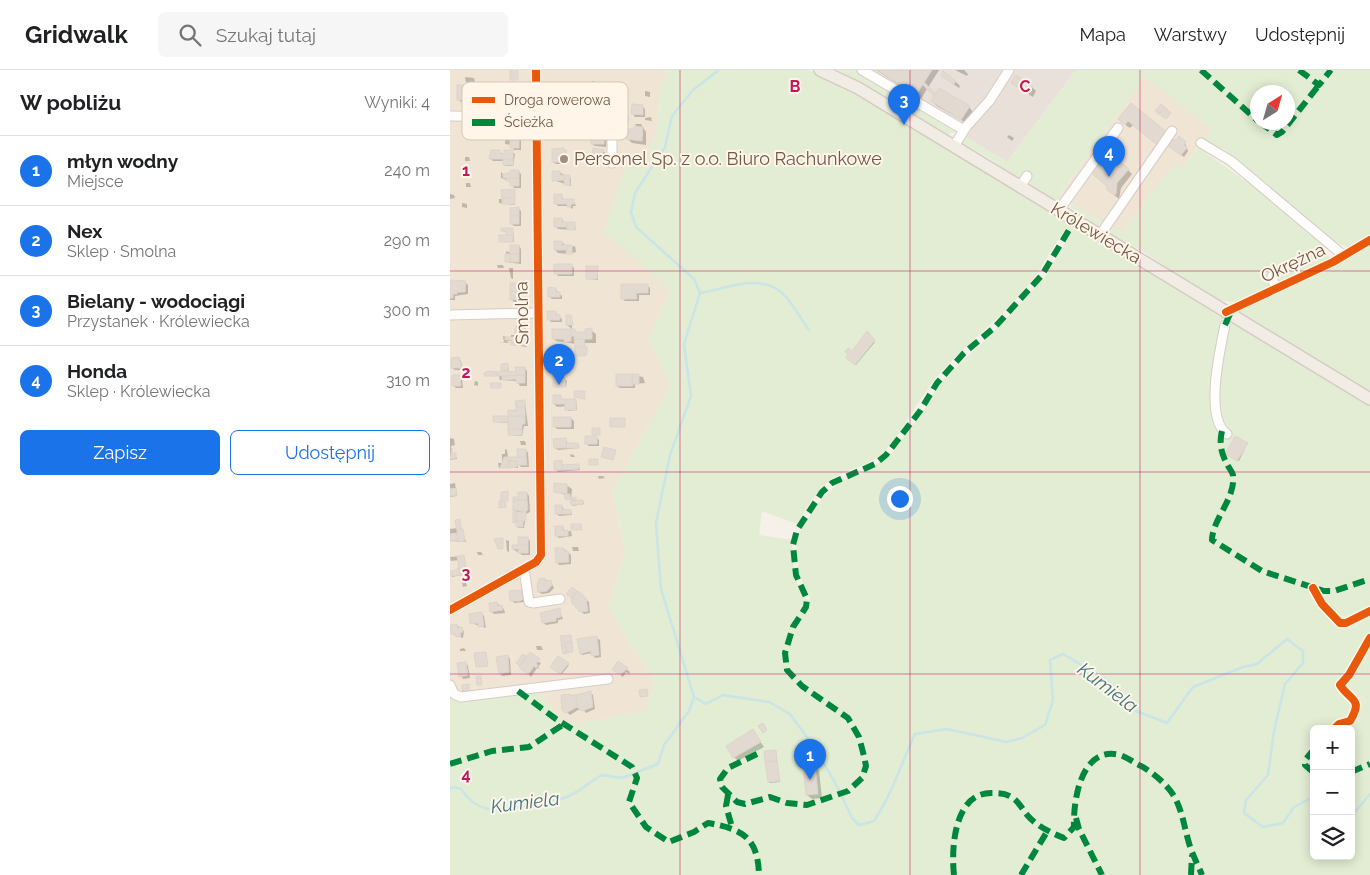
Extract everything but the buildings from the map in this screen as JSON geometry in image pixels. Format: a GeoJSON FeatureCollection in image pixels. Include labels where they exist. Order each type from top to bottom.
{"type":"FeatureCollection","features":[{"type":"Feature","properties":{"kind":"main road","name":"Królewiecka"},"geometry":{"type":"LineString","coordinates":[[820,70],[858,88],[1370,399]]}},
{"type":"Feature","properties":{"kind":"street"},"geometry":{"type":"LineString","coordinates":[[862,70],[964,130]]}},
{"type":"Feature","properties":{"kind":"street"},"geometry":{"type":"LineString","coordinates":[[954,146],[964,130],[984,108],[1009,70]]}},
{"type":"Feature","properties":{"kind":"street"},"geometry":{"type":"LineString","coordinates":[[1059,210],[1118,128]]}},
{"type":"Feature","properties":{"kind":"street"},"geometry":{"type":"LineString","coordinates":[[1100,235],[1172,131]]}},
{"type":"Feature","properties":{"kind":"street","name":"Smolna"},"geometry":{"type":"LineString","coordinates":[[524,569],[536,562],[540,555],[536,140]]}},
{"type":"Feature","properties":{"kind":"street"},"geometry":{"type":"LineString","coordinates":[[612,140],[612,163]]}},
{"type":"Feature","properties":{"kind":"street"},"geometry":{"type":"LineString","coordinates":[[1201,143],[1231,160],[1260,188],[1344,256]]}},
{"type":"Feature","properties":{"kind":"street"},"geometry":{"type":"LineString","coordinates":[[1020,186],[1028,176]]}},
{"type":"Feature","properties":{"kind":"street","name":"Okrężna"},"geometry":{"type":"LineString","coordinates":[[1226,312],[1344,256],[1370,240]]}},
{"type":"Feature","properties":{"kind":"street"},"geometry":{"type":"LineString","coordinates":[[1272,276],[1275,288]]}},
{"type":"Feature","properties":{"kind":"street"},"geometry":{"type":"LineString","coordinates":[[450,315],[537,313]]}},
{"type":"Feature","properties":{"kind":"street"},"geometry":{"type":"LineString","coordinates":[[1225,326],[1217,370],[1216,414],[1218,423],[1227,434]]}},
{"type":"Feature","properties":{"kind":"street"},"geometry":{"type":"LineString","coordinates":[[450,610],[524,569],[529,602],[560,599]]}},
{"type":"Feature","properties":{"kind":"street"},"geometry":{"type":"LineString","coordinates":[[450,685],[454,694],[461,696],[608,679]]}},
{"type":"Feature","properties":{"kind":"shaded area"},"geometry":{"type":"Polygon","coordinates":[[[450,70],[667,70],[660,93],[655,141],[625,169],[658,278],[670,291],[649,339],[670,386],[612,491],[625,551],[609,608],[632,648],[655,679],[645,711],[564,726],[537,688],[450,700],[450,70]]]}},
{"type":"Feature","properties":{"kind":"shaded area"},"geometry":{"type":"Polygon","coordinates":[[[853,70],[1076,70],[1007,162],[853,70]]]}},
{"type":"Feature","properties":{"kind":"shaded area"},"geometry":{"type":"Polygon","coordinates":[[[1145,76],[1211,129],[1181,169],[1174,164],[1121,233],[1059,196],[1145,76]]]}},
{"type":"Feature","properties":{"kind":"green space"},"geometry":{"type":"Polygon","coordinates":[[[667,70],[808,70],[846,85],[1370,403],[1370,875],[450,875],[450,700],[537,688],[564,726],[644,711],[655,679],[632,648],[609,608],[625,551],[612,491],[670,386],[649,339],[670,291],[658,278],[603,233],[625,169],[655,141],[660,93],[667,70]],[[1066,228],[1036,276],[1024,291],[956,356],[935,379],[899,433],[881,455],[829,481],[811,501],[797,524],[762,511],[759,535],[792,540],[794,576],[805,599],[809,600],[810,598],[800,577],[796,545],[800,531],[818,503],[841,481],[865,472],[889,456],[923,412],[939,384],[997,329],[1045,277],[1072,232],[1066,228]]]}},
{"type":"Feature","properties":{"kind":"green space"},"geometry":{"type":"Polygon","coordinates":[[[838,70],[853,70],[956,132],[948,134],[954,138],[838,70]]]}},
{"type":"Feature","properties":{"kind":"green space"},"geometry":{"type":"Polygon","coordinates":[[[1076,70],[1370,70],[1370,235],[1349,248],[1331,240],[1225,150],[1202,141],[1211,129],[1145,77],[1059,195],[1062,198],[1060,201],[1050,198],[1027,184],[1026,175],[1018,179],[989,158],[969,147],[966,148],[962,144],[963,136],[1007,162],[1076,70]]]}},
{"type":"Feature","properties":{"kind":"green space"},"geometry":{"type":"Polygon","coordinates":[[[1198,147],[1266,196],[1323,243],[1325,251],[1330,258],[1234,302],[1215,300],[1144,252],[1108,232],[1109,226],[1121,233],[1174,164],[1181,169],[1198,147]]]}},
{"type":"Feature","properties":{"kind":"green space"},"geometry":{"type":"Polygon","coordinates":[[[1072,203],[1104,223],[1099,226],[1070,207],[1072,203]]]}},
{"type":"Feature","properties":{"kind":"green space"},"geometry":{"type":"Polygon","coordinates":[[[1370,244],[1370,394],[1241,316],[1240,310],[1353,255],[1370,244]]]}},
{"type":"Feature","properties":{"kind":"waterway"},"geometry":{"type":"LineString","coordinates":[[694,697],[661,589],[656,523],[670,455],[691,396],[684,344],[700,293],[694,279],[636,227],[631,212],[635,193],[665,147],[672,116],[693,90],[719,70]]}},
{"type":"Feature","properties":{"kind":"waterway"},"geometry":{"type":"LineString","coordinates":[[700,293],[734,285],[757,283],[768,285],[778,290],[787,298],[809,330]]}},
{"type":"Feature","properties":{"kind":"waterway","name":"Kumiela"},"geometry":{"type":"LineString","coordinates":[[842,797],[852,818],[859,825],[874,821],[891,790],[915,734],[947,729],[1007,742],[1022,738],[1045,725],[1053,700],[1050,660],[1063,654],[1102,677],[1127,697],[1136,711],[1167,723],[1193,687],[1243,667],[1257,664],[1287,639],[1303,651],[1303,663],[1285,684],[1274,731],[1268,775],[1246,800],[1244,813],[1263,827],[1283,823],[1294,807],[1310,799]]}},
{"type":"Feature","properties":{"kind":"waterway","name":"Kumiela"},"geometry":{"type":"LineString","coordinates":[[694,697],[706,704],[723,695],[769,702],[790,714],[817,751],[839,790]]}},
{"type":"Feature","properties":{"kind":"waterway","name":"Kumiela"},"geometry":{"type":"LineString","coordinates":[[450,789],[454,787],[461,789],[472,802],[483,808],[494,810],[516,808],[563,798],[602,775],[622,778],[658,764],[664,745],[689,711],[694,697]]}},
{"type":"Feature","properties":{"kind":"waterway","name":"Kumiela"},"geometry":{"type":"LineString","coordinates":[[1355,812],[1370,794]]}},
{"type":"Feature","properties":{"kind":"marked path"},"geometry":{"type":"LineString","coordinates":[[1201,70],[1250,114]]}},
{"type":"Feature","properties":{"kind":"marked path"},"geometry":{"type":"LineString","coordinates":[[1299,70],[1319,85],[1331,70]]}},
{"type":"Feature","properties":{"kind":"marked path"},"geometry":{"type":"LineString","coordinates":[[1295,115],[1319,85]]}},
{"type":"Feature","properties":{"kind":"marked path"},"geometry":{"type":"LineString","coordinates":[[1270,130],[1277,135],[1284,130]]}},
{"type":"Feature","properties":{"kind":"marked path"},"geometry":{"type":"LineString","coordinates":[[757,754],[728,768],[720,779],[722,787],[737,802],[745,804],[770,797],[787,803],[807,805],[848,791],[862,778],[866,766],[864,756],[859,737],[848,718],[802,686],[787,670],[785,653],[793,627],[806,607],[807,599],[796,575],[793,545],[797,530],[822,492],[832,483],[875,464],[886,455],[920,411],[937,383],[964,353],[995,327],[1042,275],[1075,220]]}},
{"type":"Feature","properties":{"kind":"marked path"},"geometry":{"type":"LineString","coordinates":[[1225,325],[1230,314]]}},
{"type":"Feature","properties":{"kind":"marked path"},"geometry":{"type":"LineString","coordinates":[[1222,431],[1221,448],[1233,475],[1233,484],[1228,500],[1213,532],[1212,540],[1262,571],[1324,591],[1334,591],[1370,579]]}},
{"type":"Feature","properties":{"kind":"marked path"},"geometry":{"type":"LineString","coordinates":[[518,691],[556,719],[632,767],[637,778],[629,802],[646,827],[669,842],[694,832],[708,823],[730,828],[739,832],[751,843],[758,862],[759,875]]}},
{"type":"Feature","properties":{"kind":"marked path"},"geometry":{"type":"LineString","coordinates":[[450,764],[492,751],[529,747],[564,724]]}},
{"type":"Feature","properties":{"kind":"marked path"},"geometry":{"type":"LineString","coordinates":[[954,875],[953,851],[955,838],[962,812],[969,802],[979,795],[991,793],[1008,795],[1036,823],[1064,838],[1074,827],[1075,803],[1082,778],[1096,758],[1107,754],[1120,755],[1127,758],[1152,773],[1171,791],[1179,808],[1190,847],[1202,875]]}},
{"type":"Feature","properties":{"kind":"marked path"},"geometry":{"type":"LineString","coordinates":[[1310,754],[1306,759],[1305,765],[1310,769]]}},
{"type":"Feature","properties":{"kind":"marked path"},"geometry":{"type":"LineString","coordinates":[[1355,770],[1370,764]]}},
{"type":"Feature","properties":{"kind":"marked path"},"geometry":{"type":"LineString","coordinates":[[728,795],[726,806],[732,827]]}},
{"type":"Feature","properties":{"kind":"marked path"},"geometry":{"type":"LineString","coordinates":[[1076,818],[1079,829],[1102,875]]}},
{"type":"Feature","properties":{"kind":"marked path"},"geometry":{"type":"LineString","coordinates":[[1021,875],[1048,830]]}},
{"type":"Feature","properties":{"kind":"marked path"},"geometry":{"type":"LineString","coordinates":[[1191,875],[1192,855]]}},
{"type":"Feature","properties":{"kind":"cycle path"},"geometry":{"type":"LineString","coordinates":[[536,70],[536,82]]}},
{"type":"Feature","properties":{"kind":"cycle path"},"geometry":{"type":"LineString","coordinates":[[450,610],[536,562],[541,555],[537,140]]}},
{"type":"Feature","properties":{"kind":"cycle path"},"geometry":{"type":"LineString","coordinates":[[1226,312],[1333,262],[1370,240]]}},
{"type":"Feature","properties":{"kind":"cycle path"},"geometry":{"type":"LineString","coordinates":[[1313,588],[1322,604],[1340,623],[1346,623],[1370,611]]}},
{"type":"Feature","properties":{"kind":"cycle path"},"geometry":{"type":"LineString","coordinates":[[1338,725],[1350,721],[1356,708],[1354,700],[1340,685],[1349,675],[1370,638]]}},
{"type":"Feature","properties":{"kind":"place","name":"Bielany - wodociągi"},"geometry":{"type":"Point","coordinates":[904,125]}},
{"type":"Feature","properties":{"kind":"place","name":"Personel Sp. z o.o. Biuro Rachunkowe"},"geometry":{"type":"Point","coordinates":[564,159]}},
{"type":"Feature","properties":{"kind":"place","name":"Honda"},"geometry":{"type":"Point","coordinates":[1109,177]}},
{"type":"Feature","properties":{"kind":"place","name":"Nex"},"geometry":{"type":"Point","coordinates":[559,385]}},
{"type":"Feature","properties":{"kind":"place","name":"młyn wodny"},"geometry":{"type":"Point","coordinates":[810,780]}}]}
